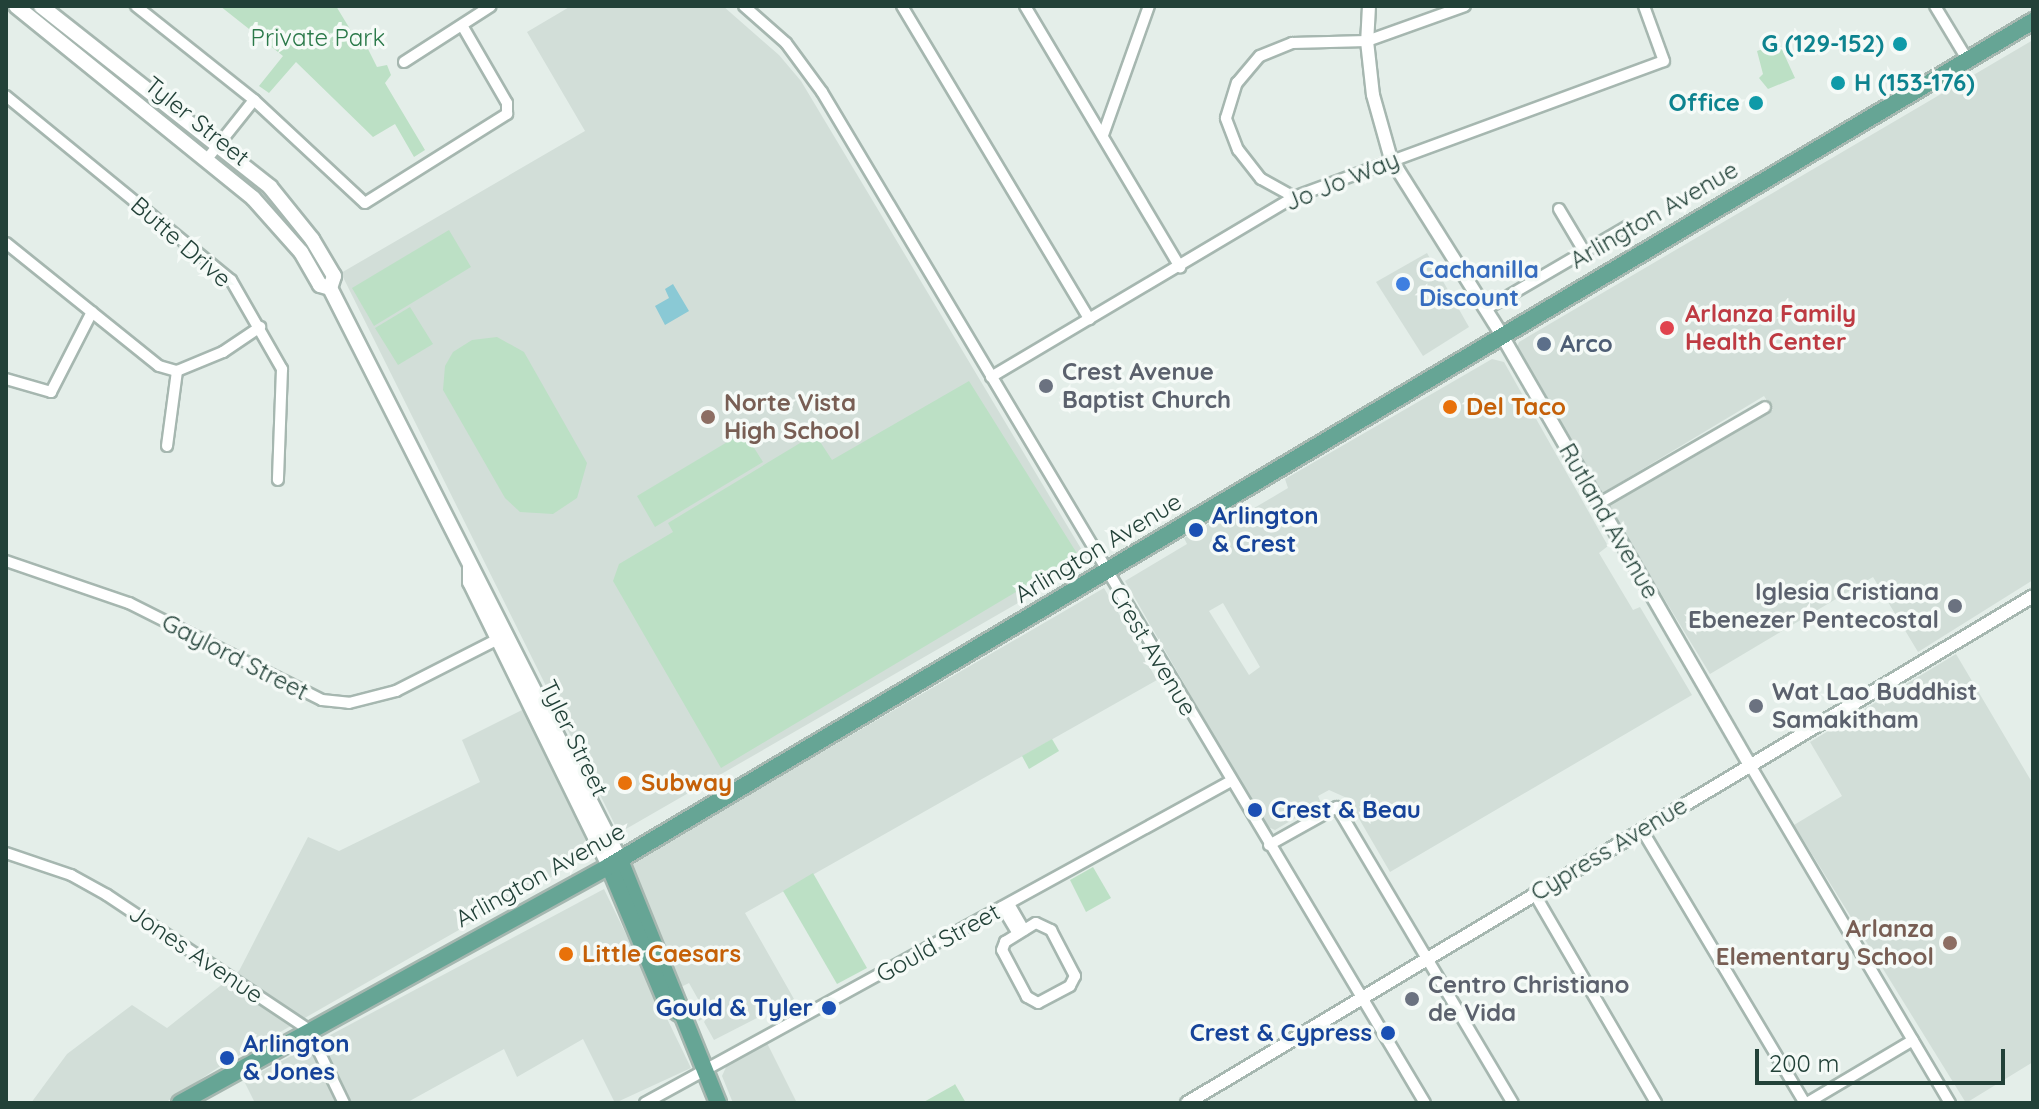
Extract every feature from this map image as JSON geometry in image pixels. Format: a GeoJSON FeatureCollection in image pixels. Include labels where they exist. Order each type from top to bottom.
{"type":"FeatureCollection","features":[{"type":"Feature","properties":{"kind":"main road","name":"Tyler Street"},"geometry":{"type":"LineString","coordinates":[[16,6],[207,159],[279,224],[320,285],[330,288]]}},
{"type":"Feature","properties":{"kind":"main road","name":"Tyler Street"},"geometry":{"type":"LineString","coordinates":[[41,6],[219,144],[295,214],[334,276],[330,288],[470,567],[470,582],[503,637],[614,863],[718,1103]]}},
{"type":"Feature","properties":{"kind":"main road","name":"Arlington Avenue"},"geometry":{"type":"LineString","coordinates":[[180,1103],[308,1029],[614,863],[2033,21]]}},
{"type":"Feature","properties":{"kind":"street"},"geometry":{"type":"LineString","coordinates":[[136,6],[254,100],[365,203],[507,114],[507,103],[463,27]]}},
{"type":"Feature","properties":{"kind":"street"},"geometry":{"type":"LineString","coordinates":[[404,62],[463,27],[491,6]]}},
{"type":"Feature","properties":{"kind":"street","name":"Crest Avenue"},"geometry":{"type":"LineString","coordinates":[[744,6],[786,43],[810,75],[1425,1103]]}},
{"type":"Feature","properties":{"kind":"street"},"geometry":{"type":"LineString","coordinates":[[902,6],[1089,319]]}},
{"type":"Feature","properties":{"kind":"street"},"geometry":{"type":"LineString","coordinates":[[1025,6],[1180,267]]}},
{"type":"Feature","properties":{"kind":"street"},"geometry":{"type":"LineString","coordinates":[[1103,135],[1149,6]]}},
{"type":"Feature","properties":{"kind":"street","name":"Rutland Avenue"},"geometry":{"type":"LineString","coordinates":[[1369,6],[1367,41],[1373,95],[1391,159],[1501,334],[1950,1103]]}},
{"type":"Feature","properties":{"kind":"street"},"geometry":{"type":"LineString","coordinates":[[1294,197],[1261,179],[1238,150],[1226,118],[1237,83],[1260,56],[1292,43],[1367,41],[1465,6]]}},
{"type":"Feature","properties":{"kind":"street","name":"Jo Jo Way"},"geometry":{"type":"LineString","coordinates":[[991,377],[1294,197],[1664,61],[1644,6]]}},
{"type":"Feature","properties":{"kind":"street"},"geometry":{"type":"LineString","coordinates":[[1935,6],[1967,59]]}},
{"type":"Feature","properties":{"kind":"street","name":"Butte Drive"},"geometry":{"type":"LineString","coordinates":[[6,96],[231,280],[282,369],[278,480]]}},
{"type":"Feature","properties":{"kind":"street"},"geometry":{"type":"LineString","coordinates":[[207,159],[254,100]]}},
{"type":"Feature","properties":{"kind":"street"},"geometry":{"type":"LineString","coordinates":[[1559,209],[1584,251]]}},
{"type":"Feature","properties":{"kind":"street"},"geometry":{"type":"LineString","coordinates":[[1486,309],[1628,226]]}},
{"type":"Feature","properties":{"kind":"street"},"geometry":{"type":"LineString","coordinates":[[6,243],[159,366],[177,371],[223,352],[260,327]]}},
{"type":"Feature","properties":{"kind":"street"},"geometry":{"type":"LineString","coordinates":[[6,379],[51,392],[59,384],[77,333],[92,312]]}},
{"type":"Feature","properties":{"kind":"street"},"geometry":{"type":"LineString","coordinates":[[167,446],[177,371]]}},
{"type":"Feature","properties":{"kind":"street"},"geometry":{"type":"LineString","coordinates":[[1598,504],[1765,407]]}},
{"type":"Feature","properties":{"kind":"street","name":"Gaylord Street"},"geometry":{"type":"LineString","coordinates":[[6,561],[129,603],[322,700],[349,703],[396,691],[503,637]]}},
{"type":"Feature","properties":{"kind":"street","name":"Cypress Avenue"},"geometry":{"type":"LineString","coordinates":[[1187,1103],[1360,995],[2033,596]]}},
{"type":"Feature","properties":{"kind":"street","name":"Gould Street"},"geometry":{"type":"LineString","coordinates":[[645,1103],[1231,781]]}},
{"type":"Feature","properties":{"kind":"street"},"geometry":{"type":"LineString","coordinates":[[1269,845],[1337,807],[1513,1103]]}},
{"type":"Feature","properties":{"kind":"street"},"geometry":{"type":"LineString","coordinates":[[1642,830],[1806,1103],[1913,1040]]}},
{"type":"Feature","properties":{"kind":"street","name":"Jones Avenue"},"geometry":{"type":"LineString","coordinates":[[6,853],[71,875],[107,895],[308,1029]]}},
{"type":"Feature","properties":{"kind":"street"},"geometry":{"type":"LineString","coordinates":[[1534,893],[1656,1103]]}},
{"type":"Feature","properties":{"kind":"street"},"geometry":{"type":"LineString","coordinates":[[1005,906],[1021,932]]}},
{"type":"Feature","properties":{"kind":"street"},"geometry":{"type":"LineString","coordinates":[[1043,923],[1075,976],[1070,986],[1036,1003],[1027,997],[1002,948],[1021,932],[1043,923]]}},
{"type":"Feature","properties":{"kind":"street"},"geometry":{"type":"LineString","coordinates":[[308,1029],[344,1103]]}},
{"type":"Feature","properties":{"kind":"shaded area","name":"Norte Vista High School"},"geometry":{"type":"Polygon","coordinates":[[[571,6],[723,6],[779,55],[801,81],[1089,562],[619,833],[341,273],[585,131],[527,32],[571,6]]]}},
{"type":"Feature","properties":{"kind":"shaded area"},"geometry":{"type":"Polygon","coordinates":[[[2033,40],[2033,580],[1918,652],[1873,577],[1710,674],[1608,506],[1773,410],[1764,396],[1601,494],[1516,350],[1519,342],[2033,40]]]}},
{"type":"Feature","properties":{"kind":"shaded area"},"geometry":{"type":"Polygon","coordinates":[[[1427,253],[1469,327],[1423,356],[1376,282],[1427,253]]]}},
{"type":"Feature","properties":{"kind":"shaded area"},"geometry":{"type":"Polygon","coordinates":[[[1492,359],[1504,362],[1608,546],[1599,553],[1633,610],[1640,607],[1692,695],[1390,872],[1347,798],[1329,790],[1318,796],[1321,803],[1275,830],[1266,826],[1125,581],[1187,544],[1184,538],[1234,509],[1239,517],[1288,488],[1285,479],[1492,359]],[[1223,603],[1209,611],[1249,675],[1260,667],[1223,603]]]}},
{"type":"Feature","properties":{"kind":"shaded area"},"geometry":{"type":"Polygon","coordinates":[[[1104,588],[1157,680],[745,913],[794,999],[714,1040],[704,1022],[708,1016],[699,1021],[696,1012],[703,1008],[689,983],[679,988],[631,863],[1104,588]]]}},
{"type":"Feature","properties":{"kind":"shaded area","name":"Arlanza Elementary School"},"geometry":{"type":"Polygon","coordinates":[[[1956,654],[2033,784],[2033,1062],[1966,1103],[1794,825],[1842,796],[1810,742],[1956,654]]]}},
{"type":"Feature","properties":{"kind":"shaded area"},"geometry":{"type":"Polygon","coordinates":[[[526,708],[594,846],[590,855],[219,1067],[165,1103],[31,1103],[67,1054],[132,1005],[167,1028],[239,971],[308,837],[339,851],[480,782],[462,740],[526,708]]]}},
{"type":"Feature","properties":{"kind":"shaded area"},"geometry":{"type":"Polygon","coordinates":[[[604,889],[691,1068],[615,1103],[583,1039],[517,1077],[504,1049],[406,1103],[255,1103],[244,1081],[604,889]]]}},
{"type":"Feature","properties":{"kind":"shaded area"},"geometry":{"type":"Polygon","coordinates":[[[767,1043],[797,1103],[733,1103],[722,1076],[727,1065],[767,1043]]]}},
{"type":"Feature","properties":{"kind":"green space","name":"Private Park"},"geometry":{"type":"Polygon","coordinates":[[[220,6],[336,6],[353,34],[359,31],[377,67],[387,65],[391,75],[385,83],[425,150],[414,157],[395,124],[373,137],[296,62],[269,93],[259,86],[283,56],[220,6]]]}},
{"type":"Feature","properties":{"kind":"green space"},"geometry":{"type":"Polygon","coordinates":[[[1779,43],[1795,78],[1768,89],[1759,78],[1763,74],[1757,51],[1779,43]]]}},
{"type":"Feature","properties":{"kind":"green space"},"geometry":{"type":"Polygon","coordinates":[[[449,230],[471,267],[374,326],[352,288],[449,230]]]}},
{"type":"Feature","properties":{"kind":"green space"},"geometry":{"type":"Polygon","coordinates":[[[410,307],[433,344],[398,365],[375,328],[410,307]]]}},
{"type":"Feature","properties":{"kind":"green space"},"geometry":{"type":"Polygon","coordinates":[[[497,337],[524,352],[587,463],[577,498],[553,514],[520,512],[505,498],[443,390],[445,366],[453,352],[472,340],[497,337]]]}},
{"type":"Feature","properties":{"kind":"green space"},"geometry":{"type":"Polygon","coordinates":[[[969,381],[1078,555],[721,768],[613,581],[619,564],[673,532],[668,523],[815,434],[832,460],[969,381]]]}},
{"type":"Feature","properties":{"kind":"green space"},"geometry":{"type":"Polygon","coordinates":[[[744,432],[763,462],[655,527],[637,496],[744,432]]]}},
{"type":"Feature","properties":{"kind":"green space"},"geometry":{"type":"Polygon","coordinates":[[[1052,739],[1059,751],[1029,769],[1022,756],[1052,739]]]}},
{"type":"Feature","properties":{"kind":"green space"},"geometry":{"type":"Polygon","coordinates":[[[1093,867],[1111,898],[1086,912],[1070,880],[1093,867]]]}},
{"type":"Feature","properties":{"kind":"green space"},"geometry":{"type":"Polygon","coordinates":[[[813,873],[867,968],[837,984],[783,891],[813,873]]]}},
{"type":"Feature","properties":{"kind":"green space"},"geometry":{"type":"Polygon","coordinates":[[[954,1085],[966,1103],[922,1103],[954,1085]]]}},
{"type":"Feature","properties":{"kind":"water"},"geometry":{"type":"Polygon","coordinates":[[[673,284],[689,311],[665,325],[655,306],[669,298],[665,289],[673,284]]]}},
{"type":"Feature","properties":{"kind":"place","name":"G (129-152)"},"geometry":{"type":"Point","coordinates":[1900,44]}},
{"type":"Feature","properties":{"kind":"place","name":"H (153-176)"},"geometry":{"type":"Point","coordinates":[1838,83]}},
{"type":"Feature","properties":{"kind":"place","name":"Office"},"geometry":{"type":"Point","coordinates":[1756,103]}},
{"type":"Feature","properties":{"kind":"place","name":"Cachanilla Discount"},"geometry":{"type":"Point","coordinates":[1403,284]}},
{"type":"Feature","properties":{"kind":"place","name":"Arlanza Family Health Center"},"geometry":{"type":"Point","coordinates":[1667,328]}},
{"type":"Feature","properties":{"kind":"place","name":"Arco"},"geometry":{"type":"Point","coordinates":[1544,344]}},
{"type":"Feature","properties":{"kind":"place","name":"Crest Avenue Baptist Church"},"geometry":{"type":"Point","coordinates":[1046,386]}},
{"type":"Feature","properties":{"kind":"place","name":"Del Taco"},"geometry":{"type":"Point","coordinates":[1450,407]}},
{"type":"Feature","properties":{"kind":"place","name":"Norte Vista High School"},"geometry":{"type":"Point","coordinates":[708,417]}},
{"type":"Feature","properties":{"kind":"place","name":"Arlington & Crest"},"geometry":{"type":"Point","coordinates":[1196,530]}},
{"type":"Feature","properties":{"kind":"place","name":"Iglesia Cristiana Ebenezer Pentecostal"},"geometry":{"type":"Point","coordinates":[1955,606]}},
{"type":"Feature","properties":{"kind":"place","name":"Wat Lao Buddhist Samakitham"},"geometry":{"type":"Point","coordinates":[1756,706]}},
{"type":"Feature","properties":{"kind":"place","name":"Subway"},"geometry":{"type":"Point","coordinates":[625,783]}},
{"type":"Feature","properties":{"kind":"place","name":"Crest & Beau"},"geometry":{"type":"Point","coordinates":[1255,810]}},
{"type":"Feature","properties":{"kind":"place","name":"Arlanza Elementary School"},"geometry":{"type":"Point","coordinates":[1950,943]}},
{"type":"Feature","properties":{"kind":"place","name":"Little Caesars"},"geometry":{"type":"Point","coordinates":[566,954]}},
{"type":"Feature","properties":{"kind":"place","name":"Centro Christiano de Vida"},"geometry":{"type":"Point","coordinates":[1412,999]}},
{"type":"Feature","properties":{"kind":"place","name":"Gould & Tyler"},"geometry":{"type":"Point","coordinates":[829,1008]}},
{"type":"Feature","properties":{"kind":"place","name":"Crest & Cypress"},"geometry":{"type":"Point","coordinates":[1388,1033]}},
{"type":"Feature","properties":{"kind":"place","name":"Arlington & Jones"},"geometry":{"type":"Point","coordinates":[227,1058]}}]}
